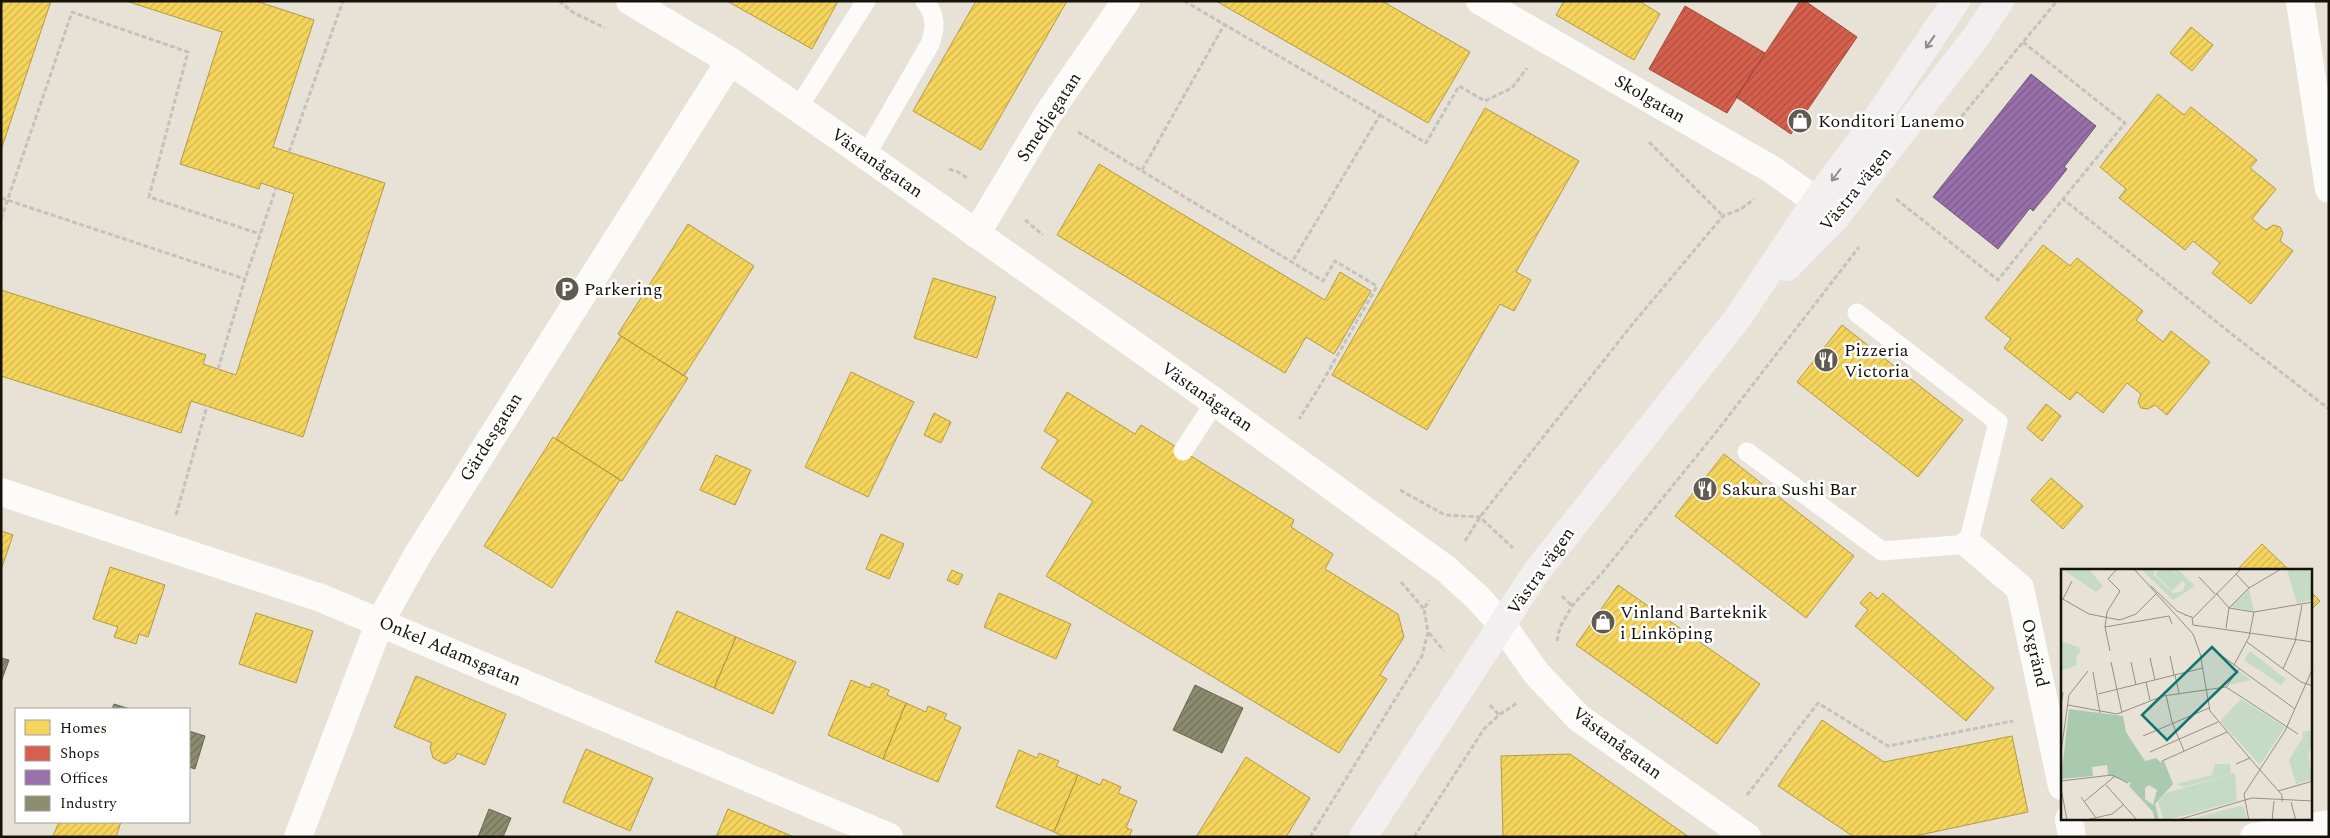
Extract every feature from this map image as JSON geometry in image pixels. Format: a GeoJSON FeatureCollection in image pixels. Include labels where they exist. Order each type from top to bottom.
{"type":"FeatureCollection","features":[{"type":"Feature","properties":{"kind":"main road","name":"Västra vägen"},"geometry":{"type":"LineString","coordinates":[[1363,837],[1503,626],[1537,571],[1737,319],[1816,201],[1872,126],[1956,1]]}},
{"type":"Feature","properties":{"kind":"main road","name":"Västra vägen"},"geometry":{"type":"LineString","coordinates":[[1737,319],[1835,218],[1975,38],[2000,1]]}},
{"type":"Feature","properties":{"kind":"street","name":"Västanågatan"},"geometry":{"type":"LineString","coordinates":[[630,1],[730,61],[866,155],[1216,402],[1446,570],[1478,598],[1503,626],[1537,674],[1579,718],[1736,830]]}},
{"type":"Feature","properties":{"kind":"street","name":"Smedjegatan"},"geometry":{"type":"LineString","coordinates":[[976,234],[1048,114],[1126,1]]}},
{"type":"Feature","properties":{"kind":"street","name":"Skolgatan"},"geometry":{"type":"LineString","coordinates":[[1480,1],[1781,176],[1816,201]]}},
{"type":"Feature","properties":{"kind":"street"},"geometry":{"type":"LineString","coordinates":[[2300,1],[2329,190]]}},
{"type":"Feature","properties":{"kind":"street","name":"Gärdesgatan"},"geometry":{"type":"LineString","coordinates":[[298,837],[380,622],[418,554],[730,61]]}},
{"type":"Feature","properties":{"kind":"street","name":"Onkel Adamsgatan"},"geometry":{"type":"LineString","coordinates":[[1,492],[321,598],[889,837]]}},
{"type":"Feature","properties":{"kind":"street","name":"Oxgränd"},"geometry":{"type":"LineString","coordinates":[[1968,544],[2020,588],[2061,781]]}},
{"type":"Feature","properties":{"kind":"street"},"geometry":{"type":"LineString","coordinates":[[2069,820],[2072,837]]}},
{"type":"Feature","properties":{"kind":"street"},"geometry":{"type":"LineString","coordinates":[[2254,837],[2329,824]]}},
{"type":"Feature","properties":{"kind":"lane"},"geometry":{"type":"LineString","coordinates":[[798,108],[866,1]]}},
{"type":"Feature","properties":{"kind":"lane"},"geometry":{"type":"LineString","coordinates":[[866,155],[930,44],[935,31],[935,18],[925,1]]}},
{"type":"Feature","properties":{"kind":"lane"},"geometry":{"type":"LineString","coordinates":[[1747,452],[1882,551],[1968,544],[1998,422],[1857,313]]}},
{"type":"Feature","properties":{"kind":"lane"},"geometry":{"type":"LineString","coordinates":[[1183,451],[1216,402]]}},
{"type":"Feature","properties":{"kind":"path"},"geometry":{"type":"LineString","coordinates":[[289,152],[343,1]]}},
{"type":"Feature","properties":{"kind":"path"},"geometry":{"type":"LineString","coordinates":[[1184,1],[1426,143],[1459,86],[1485,101],[1512,88],[1548,40]]}},
{"type":"Feature","properties":{"kind":"path"},"geometry":{"type":"LineString","coordinates":[[1951,130],[2057,1]]}},
{"type":"Feature","properties":{"kind":"path"},"geometry":{"type":"LineString","coordinates":[[1,220],[72,12],[188,52],[149,197],[260,234]]}},
{"type":"Feature","properties":{"kind":"path"},"geometry":{"type":"LineString","coordinates":[[1142,170],[1224,25]]}},
{"type":"Feature","properties":{"kind":"path"},"geometry":{"type":"LineString","coordinates":[[1896,199],[1998,280],[2125,123],[2023,42]]}},
{"type":"Feature","properties":{"kind":"path"},"geometry":{"type":"LineString","coordinates":[[1048,114],[1323,281],[1335,261],[1377,286],[1320,386]]}},
{"type":"Feature","properties":{"kind":"path"},"geometry":{"type":"LineString","coordinates":[[1292,262],[1380,115]]}},
{"type":"Feature","properties":{"kind":"path"},"geometry":{"type":"LineString","coordinates":[[1310,837],[1422,656],[1428,632],[1424,609],[1480,517],[1631,326],[1723,216],[1742,209],[1781,176]]}},
{"type":"Feature","properties":{"kind":"path"},"geometry":{"type":"LineString","coordinates":[[218,369],[245,279],[276,188]]}},
{"type":"Feature","properties":{"kind":"path"},"geometry":{"type":"LineString","coordinates":[[1890,206],[1901,192]]}},
{"type":"Feature","properties":{"kind":"path"},"geometry":{"type":"LineString","coordinates":[[1,198],[245,279]]}},
{"type":"Feature","properties":{"kind":"path"},"geometry":{"type":"LineString","coordinates":[[2063,199],[2238,340],[2329,409]]}},
{"type":"Feature","properties":{"kind":"path"},"geometry":{"type":"LineString","coordinates":[[1572,606],[1602,573],[1717,431],[1861,244]]}},
{"type":"Feature","properties":{"kind":"path"},"geometry":{"type":"LineString","coordinates":[[167,546],[207,406]]}},
{"type":"Feature","properties":{"kind":"path"},"geometry":{"type":"LineString","coordinates":[[1736,830],[1818,703],[1888,746],[2048,714]]}},
{"type":"Feature","properties":{"kind":"path"},"geometry":{"type":"LineString","coordinates":[[1414,837],[1470,749],[1484,729],[1499,714]]}},
{"type":"Feature","properties":{"kind":"building: Homes"},"geometry":{"type":"Polygon","coordinates":[[[1,1],[51,1],[1,150],[1,1]]]}},
{"type":"Feature","properties":{"kind":"building: Homes"},"geometry":{"type":"Polygon","coordinates":[[[126,1],[256,1],[314,20],[273,147],[385,183],[303,437],[191,401],[181,433],[1,376],[1,290],[206,355],[203,364],[236,375],[294,194],[261,183],[259,189],[180,164],[222,32],[126,1]]]}},
{"type":"Feature","properties":{"kind":"building: Homes"},"geometry":{"type":"Polygon","coordinates":[[[727,1],[838,1],[812,49],[727,1]]]}},
{"type":"Feature","properties":{"kind":"building: Homes"},"geometry":{"type":"Polygon","coordinates":[[[976,1],[1067,1],[981,150],[913,111],[976,1]]]}},
{"type":"Feature","properties":{"kind":"building: Homes"},"geometry":{"type":"Polygon","coordinates":[[[1216,1],[1382,1],[1470,52],[1428,123],[1216,1]]]}},
{"type":"Feature","properties":{"kind":"building: Homes"},"geometry":{"type":"Polygon","coordinates":[[[1564,1],[1639,1],[1660,14],[1634,60],[1556,15],[1564,1]]]}},
{"type":"Feature","properties":{"kind":"building: Homes"},"geometry":{"type":"Polygon","coordinates":[[[2191,27],[2213,45],[2192,71],[2170,53],[2191,27]]]}},
{"type":"Feature","properties":{"kind":"building: Homes"},"geometry":{"type":"Polygon","coordinates":[[[2158,94],[2184,115],[2191,107],[2257,160],[2250,168],[2276,189],[2252,219],[2266,230],[2273,225],[2280,227],[2283,233],[2280,241],[2293,251],[2251,304],[2212,273],[2220,263],[2193,241],[2185,250],[2119,198],[2126,189],[2100,167],[2158,94]]]}},
{"type":"Feature","properties":{"kind":"building: Homes"},"geometry":{"type":"Polygon","coordinates":[[[1485,108],[1579,161],[1516,272],[1531,280],[1514,311],[1500,304],[1427,430],[1332,375],[1485,108]]]}},
{"type":"Feature","properties":{"kind":"building: Homes"},"geometry":{"type":"Polygon","coordinates":[[[1099,164],[1325,300],[1340,272],[1371,291],[1334,354],[1306,337],[1285,373],[1057,235],[1099,164]]]}},
{"type":"Feature","properties":{"kind":"building: Homes"},"geometry":{"type":"Polygon","coordinates":[[[688,224],[754,266],[684,376],[618,334],[688,224]]]}},
{"type":"Feature","properties":{"kind":"building: Homes"},"geometry":{"type":"Polygon","coordinates":[[[2043,245],[2070,266],[2077,258],[2143,311],[2136,320],[2163,342],[2171,331],[2210,362],[2167,415],[2155,405],[2148,409],[2141,408],[2138,402],[2141,394],[2127,383],[2103,413],[2077,392],[2070,400],[2004,348],[2011,339],[1985,318],[2043,245]]]}},
{"type":"Feature","properties":{"kind":"building: Homes"},"geometry":{"type":"Polygon","coordinates":[[[933,278],[996,297],[977,358],[914,338],[933,278]]]}},
{"type":"Feature","properties":{"kind":"building: Homes"},"geometry":{"type":"Polygon","coordinates":[[[1842,325],[1963,420],[1918,477],[1797,382],[1842,325]]]}},
{"type":"Feature","properties":{"kind":"building: Homes"},"geometry":{"type":"Polygon","coordinates":[[[621,336],[688,378],[622,481],[556,439],[621,336]]]}},
{"type":"Feature","properties":{"kind":"building: Homes"},"geometry":{"type":"Polygon","coordinates":[[[851,372],[914,402],[868,497],[805,467],[851,372]]]}},
{"type":"Feature","properties":{"kind":"building: Homes"},"geometry":{"type":"Polygon","coordinates":[[[1067,392],[1135,434],[1141,425],[1294,520],[1291,527],[1333,554],[1325,569],[1398,614],[1404,637],[1380,675],[1387,679],[1339,753],[1046,576],[1093,501],[1041,468],[1058,440],[1044,431],[1067,392]]]}},
{"type":"Feature","properties":{"kind":"building: Homes"},"geometry":{"type":"Polygon","coordinates":[[[2046,404],[2061,416],[2042,441],[2027,428],[2046,404]]]}},
{"type":"Feature","properties":{"kind":"building: Homes"},"geometry":{"type":"Polygon","coordinates":[[[934,413],[951,422],[941,443],[924,435],[934,413]]]}},
{"type":"Feature","properties":{"kind":"building: Homes"},"geometry":{"type":"Polygon","coordinates":[[[553,437],[620,480],[552,588],[484,546],[553,437]]]}},
{"type":"Feature","properties":{"kind":"building: Homes"},"geometry":{"type":"Polygon","coordinates":[[[1724,454],[1854,556],[1806,618],[1675,516],[1724,454]]]}},
{"type":"Feature","properties":{"kind":"building: Homes"},"geometry":{"type":"Polygon","coordinates":[[[716,455],[751,470],[735,505],[700,490],[716,455]]]}},
{"type":"Feature","properties":{"kind":"building: Homes"},"geometry":{"type":"Polygon","coordinates":[[[2051,478],[2083,506],[2063,529],[2031,500],[2051,478]]]}},
{"type":"Feature","properties":{"kind":"building: Homes"},"geometry":{"type":"Polygon","coordinates":[[[1,531],[13,535],[1,570],[1,531]]]}},
{"type":"Feature","properties":{"kind":"building: Homes"},"geometry":{"type":"Polygon","coordinates":[[[881,534],[904,544],[889,579],[866,569],[881,534]]]}},
{"type":"Feature","properties":{"kind":"building: Homes"},"geometry":{"type":"Polygon","coordinates":[[[2262,544],[2288,569],[2238,569],[2262,544]]]}},
{"type":"Feature","properties":{"kind":"building: Homes"},"geometry":{"type":"Polygon","coordinates":[[[110,567],[165,585],[148,637],[139,634],[136,644],[114,637],[118,627],[93,619],[110,567]]]}},
{"type":"Feature","properties":{"kind":"building: Homes"},"geometry":{"type":"Polygon","coordinates":[[[952,570],[963,575],[958,585],[947,580],[952,570]]]}},
{"type":"Feature","properties":{"kind":"building: Homes"},"geometry":{"type":"Polygon","coordinates":[[[1618,585],[1760,684],[1717,744],[1576,645],[1618,585]]]}},
{"type":"Feature","properties":{"kind":"building: Homes"},"geometry":{"type":"Polygon","coordinates":[[[1870,592],[1878,599],[1883,593],[1994,688],[1966,721],[1855,626],[1868,610],[1860,603],[1870,592]]]}},
{"type":"Feature","properties":{"kind":"building: Homes"},"geometry":{"type":"Polygon","coordinates":[[[999,593],[1071,624],[1056,659],[984,627],[999,593]]]}},
{"type":"Feature","properties":{"kind":"building: Homes"},"geometry":{"type":"Polygon","coordinates":[[[2312,593],[2320,601],[2312,609],[2312,593]]]}},
{"type":"Feature","properties":{"kind":"building: Homes"},"geometry":{"type":"Polygon","coordinates":[[[677,611],[736,637],[714,688],[655,662],[677,611]]]}},
{"type":"Feature","properties":{"kind":"building: Homes"},"geometry":{"type":"Polygon","coordinates":[[[256,613],[313,631],[296,683],[239,664],[256,613]]]}},
{"type":"Feature","properties":{"kind":"building: Homes"},"geometry":{"type":"Polygon","coordinates":[[[736,637],[796,662],[773,714],[714,688],[736,637]]]}},
{"type":"Feature","properties":{"kind":"building: Homes"},"geometry":{"type":"Polygon","coordinates":[[[416,676],[506,714],[485,765],[457,753],[455,758],[445,764],[433,758],[430,747],[432,743],[394,727],[416,676]]]}},
{"type":"Feature","properties":{"kind":"building: Homes"},"geometry":{"type":"Polygon","coordinates":[[[851,680],[870,688],[872,683],[889,690],[887,695],[906,703],[883,759],[828,735],[851,680]]]}},
{"type":"Feature","properties":{"kind":"building: Homes"},"geometry":{"type":"Polygon","coordinates":[[[906,703],[926,712],[928,706],[947,714],[944,719],[961,727],[938,782],[883,759],[906,703]]]}},
{"type":"Feature","properties":{"kind":"building: Homes"},"geometry":{"type":"Polygon","coordinates":[[[1822,720],[1884,762],[2012,736],[2028,812],[1910,837],[1854,837],[1778,786],[1822,720]]]}},
{"type":"Feature","properties":{"kind":"building: Homes"},"geometry":{"type":"Polygon","coordinates":[[[586,749],[653,778],[630,831],[563,802],[586,749]]]}},
{"type":"Feature","properties":{"kind":"building: Homes"},"geometry":{"type":"Polygon","coordinates":[[[1019,750],[1037,758],[1039,753],[1059,761],[1056,766],[1078,775],[1054,832],[996,807],[1019,750]]]}},
{"type":"Feature","properties":{"kind":"building: Homes"},"geometry":{"type":"Polygon","coordinates":[[[1570,754],[1689,837],[1503,837],[1501,756],[1570,754]]]}},
{"type":"Feature","properties":{"kind":"building: Homes"},"geometry":{"type":"Polygon","coordinates":[[[1246,757],[1310,798],[1286,837],[1196,837],[1246,757]]]}},
{"type":"Feature","properties":{"kind":"building: Homes"},"geometry":{"type":"Polygon","coordinates":[[[1078,775],[1100,785],[1103,779],[1121,787],[1118,793],[1137,801],[1126,828],[1132,830],[1129,837],[1065,837],[1054,832],[1078,775]]]}},
{"type":"Feature","properties":{"kind":"building: Homes"},"geometry":{"type":"Polygon","coordinates":[[[728,809],[794,837],[716,837],[728,809]]]}},
{"type":"Feature","properties":{"kind":"building: Homes"},"geometry":{"type":"Polygon","coordinates":[[[59,823],[121,823],[116,837],[53,836],[59,823]]]}},
{"type":"Feature","properties":{"kind":"building: Shops"},"geometry":{"type":"Polygon","coordinates":[[[1800,1],[1805,1],[1857,37],[1791,134],[1736,97],[1800,1]]]}},
{"type":"Feature","properties":{"kind":"building: Shops"},"geometry":{"type":"Polygon","coordinates":[[[1685,6],[1765,53],[1727,113],[1649,69],[1685,6]]]}},
{"type":"Feature","properties":{"kind":"building: Offices"},"geometry":{"type":"Polygon","coordinates":[[[2031,74],[2096,126],[2064,167],[2067,169],[2052,188],[2033,211],[2030,208],[1998,249],[1933,197],[2031,74]]]}},
{"type":"Feature","properties":{"kind":"building: Industry"},"geometry":{"type":"Polygon","coordinates":[[[1,658],[9,660],[1,682],[1,658]]]}},
{"type":"Feature","properties":{"kind":"building: Industry"},"geometry":{"type":"Polygon","coordinates":[[[1195,685],[1243,708],[1222,753],[1173,730],[1195,685]]]}},
{"type":"Feature","properties":{"kind":"building: Industry"},"geometry":{"type":"Polygon","coordinates":[[[114,704],[127,708],[112,708],[114,704]]]}},
{"type":"Feature","properties":{"kind":"building: Industry"},"geometry":{"type":"Polygon","coordinates":[[[190,731],[205,736],[195,769],[190,767],[190,731]]]}},
{"type":"Feature","properties":{"kind":"building: Industry"},"geometry":{"type":"Polygon","coordinates":[[[489,809],[511,818],[503,837],[478,837],[489,809]]]}},
{"type":"Feature","properties":{"kind":"place","name":"Konditori Lanemo"},"geometry":{"type":"Point","coordinates":[1800,121]}},
{"type":"Feature","properties":{"kind":"place","name":"Parkering"},"geometry":{"type":"Point","coordinates":[567,289]}},
{"type":"Feature","properties":{"kind":"place","name":"Pizzeria Victoria"},"geometry":{"type":"Point","coordinates":[1826,360]}},
{"type":"Feature","properties":{"kind":"place","name":"Sakura Sushi Bar"},"geometry":{"type":"Point","coordinates":[1705,489]}},
{"type":"Feature","properties":{"kind":"place","name":"Vinland Barteknik i Linköping"},"geometry":{"type":"Point","coordinates":[1603,622]}}]}
